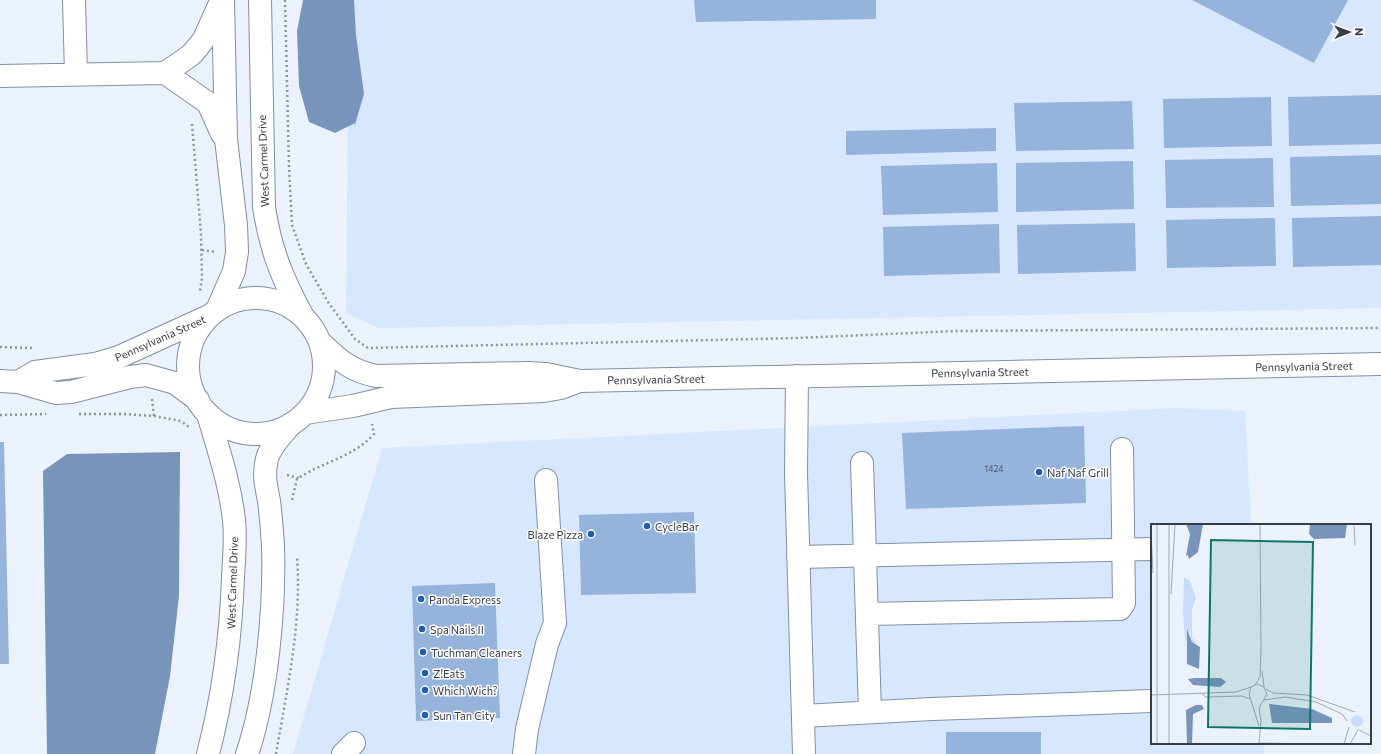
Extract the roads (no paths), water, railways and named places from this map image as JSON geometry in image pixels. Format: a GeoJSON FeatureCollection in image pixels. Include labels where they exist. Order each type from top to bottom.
{"type":"FeatureCollection","features":[{"type":"Feature","properties":{"kind":"main road"},"geometry":{"type":"LineString","coordinates":[[74,0],[76,74]]}},
{"type":"Feature","properties":{"kind":"main road"},"geometry":{"type":"LineString","coordinates":[[0,76],[165,73],[191,55],[198,47],[204,39],[222,0]]}},
{"type":"Feature","properties":{"kind":"main road"},"geometry":{"type":"LineString","coordinates":[[222,0],[226,139],[236,225],[237,252],[234,272],[214,313],[195,336],[189,356],[189,377],[203,407],[222,425],[248,433],[274,432],[298,419]]}},
{"type":"Feature","properties":{"kind":"main road","name":"West Carmel Drive"},"geometry":{"type":"LineString","coordinates":[[260,0],[264,207],[268,236],[275,260],[302,315]]}},
{"type":"Feature","properties":{"kind":"main road"},"geometry":{"type":"LineString","coordinates":[[165,73],[208,103],[226,139]]}},
{"type":"Feature","properties":{"kind":"main road"},"geometry":{"type":"LineString","coordinates":[[214,313],[240,300],[260,298],[280,302],[302,315],[312,327],[320,342],[324,367],[322,384],[315,400],[277,440],[267,457],[264,479],[268,501],[272,546],[270,627],[262,692],[247,754]]}},
{"type":"Feature","properties":{"kind":"main road","name":"Pennsylvania Street"},"geometry":{"type":"LineString","coordinates":[[9,382],[35,372],[95,364],[119,357],[214,313]]}},
{"type":"Feature","properties":{"kind":"main road","name":"Pennsylvania Street"},"geometry":{"type":"LineString","coordinates":[[320,342],[340,362],[366,374],[376,376],[529,373],[546,374],[580,381],[1381,364]]}},
{"type":"Feature","properties":{"kind":"main road","name":"Pennsylvania Street"},"geometry":{"type":"LineString","coordinates":[[9,382],[56,393],[71,392],[146,374],[176,383],[203,407]]}},
{"type":"Feature","properties":{"kind":"main road"},"geometry":{"type":"LineString","coordinates":[[797,376],[796,468],[804,754]]}},
{"type":"Feature","properties":{"kind":"main road","name":"Pennsylvania Street"},"geometry":{"type":"LineString","coordinates":[[298,419],[391,397],[544,391],[561,388],[580,381]]}},
{"type":"Feature","properties":{"kind":"main road","name":"West Carmel Drive"},"geometry":{"type":"LineString","coordinates":[[203,407],[226,475],[234,521],[234,562],[230,633],[218,712],[208,754]]}},
{"type":"Feature","properties":{"kind":"main road"},"geometry":{"type":"LineString","coordinates":[[867,614],[1120,609],[1124,603],[1122,449]]}},
{"type":"Feature","properties":{"kind":"main road"},"geometry":{"type":"LineString","coordinates":[[862,463],[870,712]]}},
{"type":"Feature","properties":{"kind":"main road"},"geometry":{"type":"LineString","coordinates":[[524,754],[527,729],[547,644],[555,623],[546,480]]}},
{"type":"Feature","properties":{"kind":"main road"},"geometry":{"type":"LineString","coordinates":[[798,557],[1151,549]]}},
{"type":"Feature","properties":{"kind":"main road"},"geometry":{"type":"LineString","coordinates":[[803,716],[1151,701]]}},
{"type":"Feature","properties":{"kind":"main road"},"geometry":{"type":"LineString","coordinates":[[343,754],[354,743],[353,754]]}},
{"type":"Feature","properties":{"kind":"water"},"geometry":{"type":"Polygon","coordinates":[[[303,0],[354,0],[356,35],[364,94],[354,128],[355,123],[335,133],[309,122],[299,86],[297,31],[303,0]]]}},
{"type":"Feature","properties":{"kind":"water"},"geometry":{"type":"Polygon","coordinates":[[[180,452],[179,596],[170,676],[155,754],[47,754],[43,471],[67,454],[180,452]]]}},
{"type":"Feature","properties":{"kind":"place","name":"Naf Naf Grill"},"geometry":{"type":"Point","coordinates":[1039,472]}},
{"type":"Feature","properties":{"kind":"place","name":"CycleBar"},"geometry":{"type":"Point","coordinates":[647,526]}},
{"type":"Feature","properties":{"kind":"place","name":"Blaze Pizza"},"geometry":{"type":"Point","coordinates":[591,534]}},
{"type":"Feature","properties":{"kind":"place","name":"Panda Express"},"geometry":{"type":"Point","coordinates":[421,599]}},
{"type":"Feature","properties":{"kind":"place","name":"Spa Nails II"},"geometry":{"type":"Point","coordinates":[422,629]}},
{"type":"Feature","properties":{"kind":"place","name":"Tuchman Cleaners"},"geometry":{"type":"Point","coordinates":[423,652]}},
{"type":"Feature","properties":{"kind":"place","name":"Z!Eats"},"geometry":{"type":"Point","coordinates":[425,673]}},
{"type":"Feature","properties":{"kind":"place","name":"Which Wich?"},"geometry":{"type":"Point","coordinates":[425,690]}},
{"type":"Feature","properties":{"kind":"place","name":"Sun Tan City"},"geometry":{"type":"Point","coordinates":[425,715]}}]}
